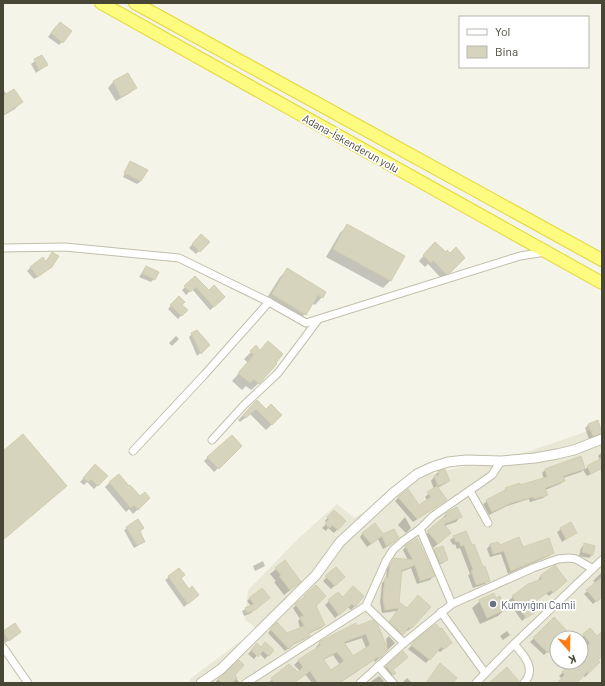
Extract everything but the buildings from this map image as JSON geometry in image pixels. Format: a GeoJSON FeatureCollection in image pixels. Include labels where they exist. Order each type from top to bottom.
{"type":"FeatureCollection","features":[{"type":"Feature","properties":{"kind":"highway","name":"Adana-İskenderun yolu"},"geometry":{"type":"LineString","coordinates":[[101,3],[602,283]]}},
{"type":"Feature","properties":{"kind":"highway"},"geometry":{"type":"LineString","coordinates":[[135,3],[602,260]]}},
{"type":"Feature","properties":{"kind":"street"},"geometry":{"type":"LineString","coordinates":[[3,248],[65,247],[179,258],[269,302],[306,323],[520,256],[546,252]]}},
{"type":"Feature","properties":{"kind":"street"},"geometry":{"type":"LineString","coordinates":[[133,452],[269,302]]}},
{"type":"Feature","properties":{"kind":"street"},"geometry":{"type":"LineString","coordinates":[[212,440],[244,404],[278,373],[316,321]]}},
{"type":"Feature","properties":{"kind":"street"},"geometry":{"type":"LineString","coordinates":[[201,683],[221,669],[310,581],[340,542],[393,493],[417,474],[448,462],[466,460],[501,461],[535,458],[557,454],[574,450],[602,439]]}},
{"type":"Feature","properties":{"kind":"street"},"geometry":{"type":"LineString","coordinates":[[246,683],[366,606],[392,550],[420,529],[433,516],[492,475],[501,461]]}},
{"type":"Feature","properties":{"kind":"street"},"geometry":{"type":"LineString","coordinates":[[470,491],[488,523]]}},
{"type":"Feature","properties":{"kind":"street"},"geometry":{"type":"LineString","coordinates":[[420,529],[452,604]]}},
{"type":"Feature","properties":{"kind":"street"},"geometry":{"type":"LineString","coordinates":[[360,683],[404,643],[452,604],[532,568],[558,559],[576,559],[593,569]]}},
{"type":"Feature","properties":{"kind":"street"},"geometry":{"type":"LineString","coordinates":[[476,683],[514,644],[602,560]]}},
{"type":"Feature","properties":{"kind":"street"},"geometry":{"type":"LineString","coordinates":[[366,606],[404,643]]}},
{"type":"Feature","properties":{"kind":"street"},"geometry":{"type":"LineString","coordinates":[[441,612],[485,673]]}},
{"type":"Feature","properties":{"kind":"street"},"geometry":{"type":"LineString","coordinates":[[514,644],[524,656],[530,668],[530,674],[524,683]]}},
{"type":"Feature","properties":{"kind":"street"},"geometry":{"type":"LineString","coordinates":[[3,647],[28,683]]}},
{"type":"Feature","properties":{"kind":"street"},"geometry":{"type":"LineString","coordinates":[[378,666],[393,683]]}},
{"type":"Feature","properties":{"kind":"shaded area"},"geometry":{"type":"Polygon","coordinates":[[[602,426],[602,683],[190,683],[190,679],[257,629],[245,620],[248,590],[299,538],[337,504],[354,518],[427,475],[530,451],[602,426]]]}},
{"type":"Feature","properties":{"kind":"place","name":"Kumyığını Camii"},"geometry":{"type":"Point","coordinates":[493,604]}}]}
